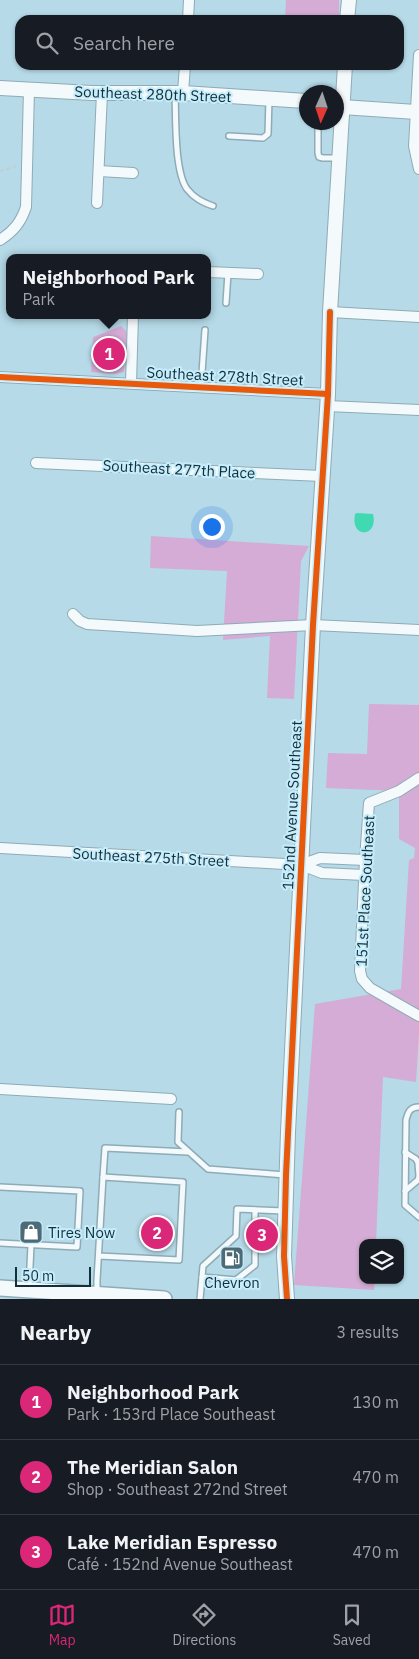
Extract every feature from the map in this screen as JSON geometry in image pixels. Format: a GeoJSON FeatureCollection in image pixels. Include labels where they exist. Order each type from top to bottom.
{"type":"FeatureCollection","features":[{"type":"Feature","properties":{"kind":"main road"},"geometry":{"type":"LineString","coordinates":[[0,1288],[155,1299]]}},
{"type":"Feature","properties":{"kind":"street"},"geometry":{"type":"LineString","coordinates":[[188,15],[189,0]]}},
{"type":"Feature","properties":{"kind":"street"},"geometry":{"type":"LineString","coordinates":[[348,15],[349,0]]}},
{"type":"Feature","properties":{"kind":"street"},"geometry":{"type":"LineString","coordinates":[[419,55],[414,146],[419,169]]}},
{"type":"Feature","properties":{"kind":"street"},"geometry":{"type":"LineString","coordinates":[[179,93],[184,70]]}},
{"type":"Feature","properties":{"kind":"street","name":"152nd Avenue Southeast"},"geometry":{"type":"LineString","coordinates":[[342,85],[344,70]]}},
{"type":"Feature","properties":{"kind":"street","name":"Southeast 280th Street"},"geometry":{"type":"LineString","coordinates":[[0,88],[102,93],[179,93],[299,100]]}},
{"type":"Feature","properties":{"kind":"street"},"geometry":{"type":"LineString","coordinates":[[3,238],[16,228],[26,207],[29,90]]}},
{"type":"Feature","properties":{"kind":"street"},"geometry":{"type":"LineString","coordinates":[[97,203],[102,93]]}},
{"type":"Feature","properties":{"kind":"street"},"geometry":{"type":"LineString","coordinates":[[344,107],[416,112]]}},
{"type":"Feature","properties":{"kind":"street","name":"152nd Avenue Southeast"},"geometry":{"type":"LineString","coordinates":[[287,1299],[284,1256],[284,1211],[313,624],[327,400],[339,130]]}},
{"type":"Feature","properties":{"kind":"street"},"geometry":{"type":"LineString","coordinates":[[99,171],[134,173]]}},
{"type":"Feature","properties":{"kind":"street"},"geometry":{"type":"LineString","coordinates":[[211,272],[258,274]]}},
{"type":"Feature","properties":{"kind":"street"},"geometry":{"type":"LineString","coordinates":[[330,312],[419,318]]}},
{"type":"Feature","properties":{"kind":"street"},"geometry":{"type":"LineString","coordinates":[[131,383],[133,319]]}},
{"type":"Feature","properties":{"kind":"street","name":"Southeast 278th Street"},"geometry":{"type":"LineString","coordinates":[[0,377],[201,387],[419,410]]}},
{"type":"Feature","properties":{"kind":"street","name":"Southeast 277th Place"},"geometry":{"type":"LineString","coordinates":[[36,463],[322,476]]}},
{"type":"Feature","properties":{"kind":"street"},"geometry":{"type":"LineString","coordinates":[[73,614],[86,624],[197,631],[313,624],[419,630]]}},
{"type":"Feature","properties":{"kind":"street","name":"151st Place Southeast"},"geometry":{"type":"LineString","coordinates":[[419,778],[400,791],[369,803],[360,971],[362,979],[370,988],[419,1016]]}},
{"type":"Feature","properties":{"kind":"street","name":"Southeast 275th Street"},"geometry":{"type":"LineString","coordinates":[[0,848],[301,865],[322,873],[364,875]]}},
{"type":"Feature","properties":{"kind":"street","name":"Southeast 275th Street"},"geometry":{"type":"LineString","coordinates":[[301,865],[320,858],[365,860]]}},
{"type":"Feature","properties":{"kind":"street"},"geometry":{"type":"LineString","coordinates":[[0,1089],[171,1099]]}},
{"type":"Feature","properties":{"kind":"lane"},"geometry":{"type":"LineString","coordinates":[[179,93],[178,152],[181,178],[186,189],[197,200],[213,206]]}},
{"type":"Feature","properties":{"kind":"lane"},"geometry":{"type":"LineString","coordinates":[[229,136],[263,138],[266,136],[268,134],[269,98]]}},
{"type":"Feature","properties":{"kind":"lane"},"geometry":{"type":"LineString","coordinates":[[318,130],[319,157],[339,158]]}},
{"type":"Feature","properties":{"kind":"lane"},"geometry":{"type":"LineString","coordinates":[[226,303],[228,273]]}},
{"type":"Feature","properties":{"kind":"lane"},"geometry":{"type":"LineString","coordinates":[[201,387],[205,330]]}},
{"type":"Feature","properties":{"kind":"lane"},"geometry":{"type":"LineString","coordinates":[[419,1107],[414,1107],[408,1113],[406,1120],[404,1205],[419,1217]]}},
{"type":"Feature","properties":{"kind":"lane"},"geometry":{"type":"LineString","coordinates":[[179,1112],[178,1142],[208,1169],[286,1175]]}},
{"type":"Feature","properties":{"kind":"lane"},"geometry":{"type":"LineString","coordinates":[[97,1294],[105,1148],[189,1152]]}},
{"type":"Feature","properties":{"kind":"lane"},"geometry":{"type":"LineString","coordinates":[[405,1152],[416,1159],[419,1176],[418,1180],[405,1191]]}},
{"type":"Feature","properties":{"kind":"lane"},"geometry":{"type":"LineString","coordinates":[[99,1256],[178,1260],[183,1182],[103,1177]]}},
{"type":"Feature","properties":{"kind":"lane"},"geometry":{"type":"LineString","coordinates":[[0,1187],[80,1191],[77,1247],[0,1243]]}},
{"type":"Feature","properties":{"kind":"lane"},"geometry":{"type":"LineString","coordinates":[[200,1299],[203,1266],[236,1236],[237,1209],[284,1211]]}},
{"type":"Feature","properties":{"kind":"lane"},"geometry":{"type":"LineString","coordinates":[[202,1278],[236,1280],[255,1265],[255,1210]]}},
{"type":"Feature","properties":{"kind":"lane"},"geometry":{"type":"LineString","coordinates":[[28,1290],[31,1245]]}},
{"type":"Feature","properties":{"kind":"path"},"geometry":{"type":"LineString","coordinates":[[0,171],[27,163]]}},
{"type":"Feature","properties":{"kind":"shaded area"},"geometry":{"type":"Polygon","coordinates":[[[286,0],[339,0],[339,15],[285,15],[286,0]]]}},
{"type":"Feature","properties":{"kind":"shaded area"},"geometry":{"type":"Polygon","coordinates":[[[121,326],[127,334],[124,372],[115,374],[91,372],[93,337],[121,326]]]}},
{"type":"Feature","properties":{"kind":"shaded area"},"geometry":{"type":"Polygon","coordinates":[[[355,514],[373,514],[374,522],[369,531],[360,531],[357,528],[355,514]]]}},
{"type":"Feature","properties":{"kind":"shaded area"},"geometry":{"type":"Polygon","coordinates":[[[151,536],[309,546],[301,561],[294,699],[267,698],[270,636],[223,640],[227,571],[150,568],[151,536]]]}},
{"type":"Feature","properties":{"kind":"shaded area"},"geometry":{"type":"Polygon","coordinates":[[[369,704],[419,705],[419,1032],[416,1082],[383,1077],[376,1239],[359,1239],[359,1284],[375,1284],[374,1290],[294,1285],[315,1004],[401,989],[409,860],[414,858],[415,848],[399,839],[399,791],[326,788],[328,753],[367,754],[369,704]]]}},
{"type":"Feature","properties":{"kind":"cycle path"},"geometry":{"type":"LineString","coordinates":[[287,1299],[284,1256],[286,1175],[313,625],[328,394],[330,312]]}},
{"type":"Feature","properties":{"kind":"cycle path"},"geometry":{"type":"LineString","coordinates":[[0,377],[328,394]]}},
{"type":"Feature","properties":{"kind":"place","name":"Neighborhood Park"},"geometry":{"type":"Point","coordinates":[109,354]}},
{"type":"Feature","properties":{"kind":"place","name":"Tires Now"},"geometry":{"type":"Point","coordinates":[31,1232]}},
{"type":"Feature","properties":{"kind":"place","name":"The Meridian Salon"},"geometry":{"type":"Point","coordinates":[157,1233]}},
{"type":"Feature","properties":{"kind":"place","name":"Lake Meridian Espresso"},"geometry":{"type":"Point","coordinates":[262,1235]}},
{"type":"Feature","properties":{"kind":"place","name":"Chevron"},"geometry":{"type":"Point","coordinates":[232,1258]}}]}
